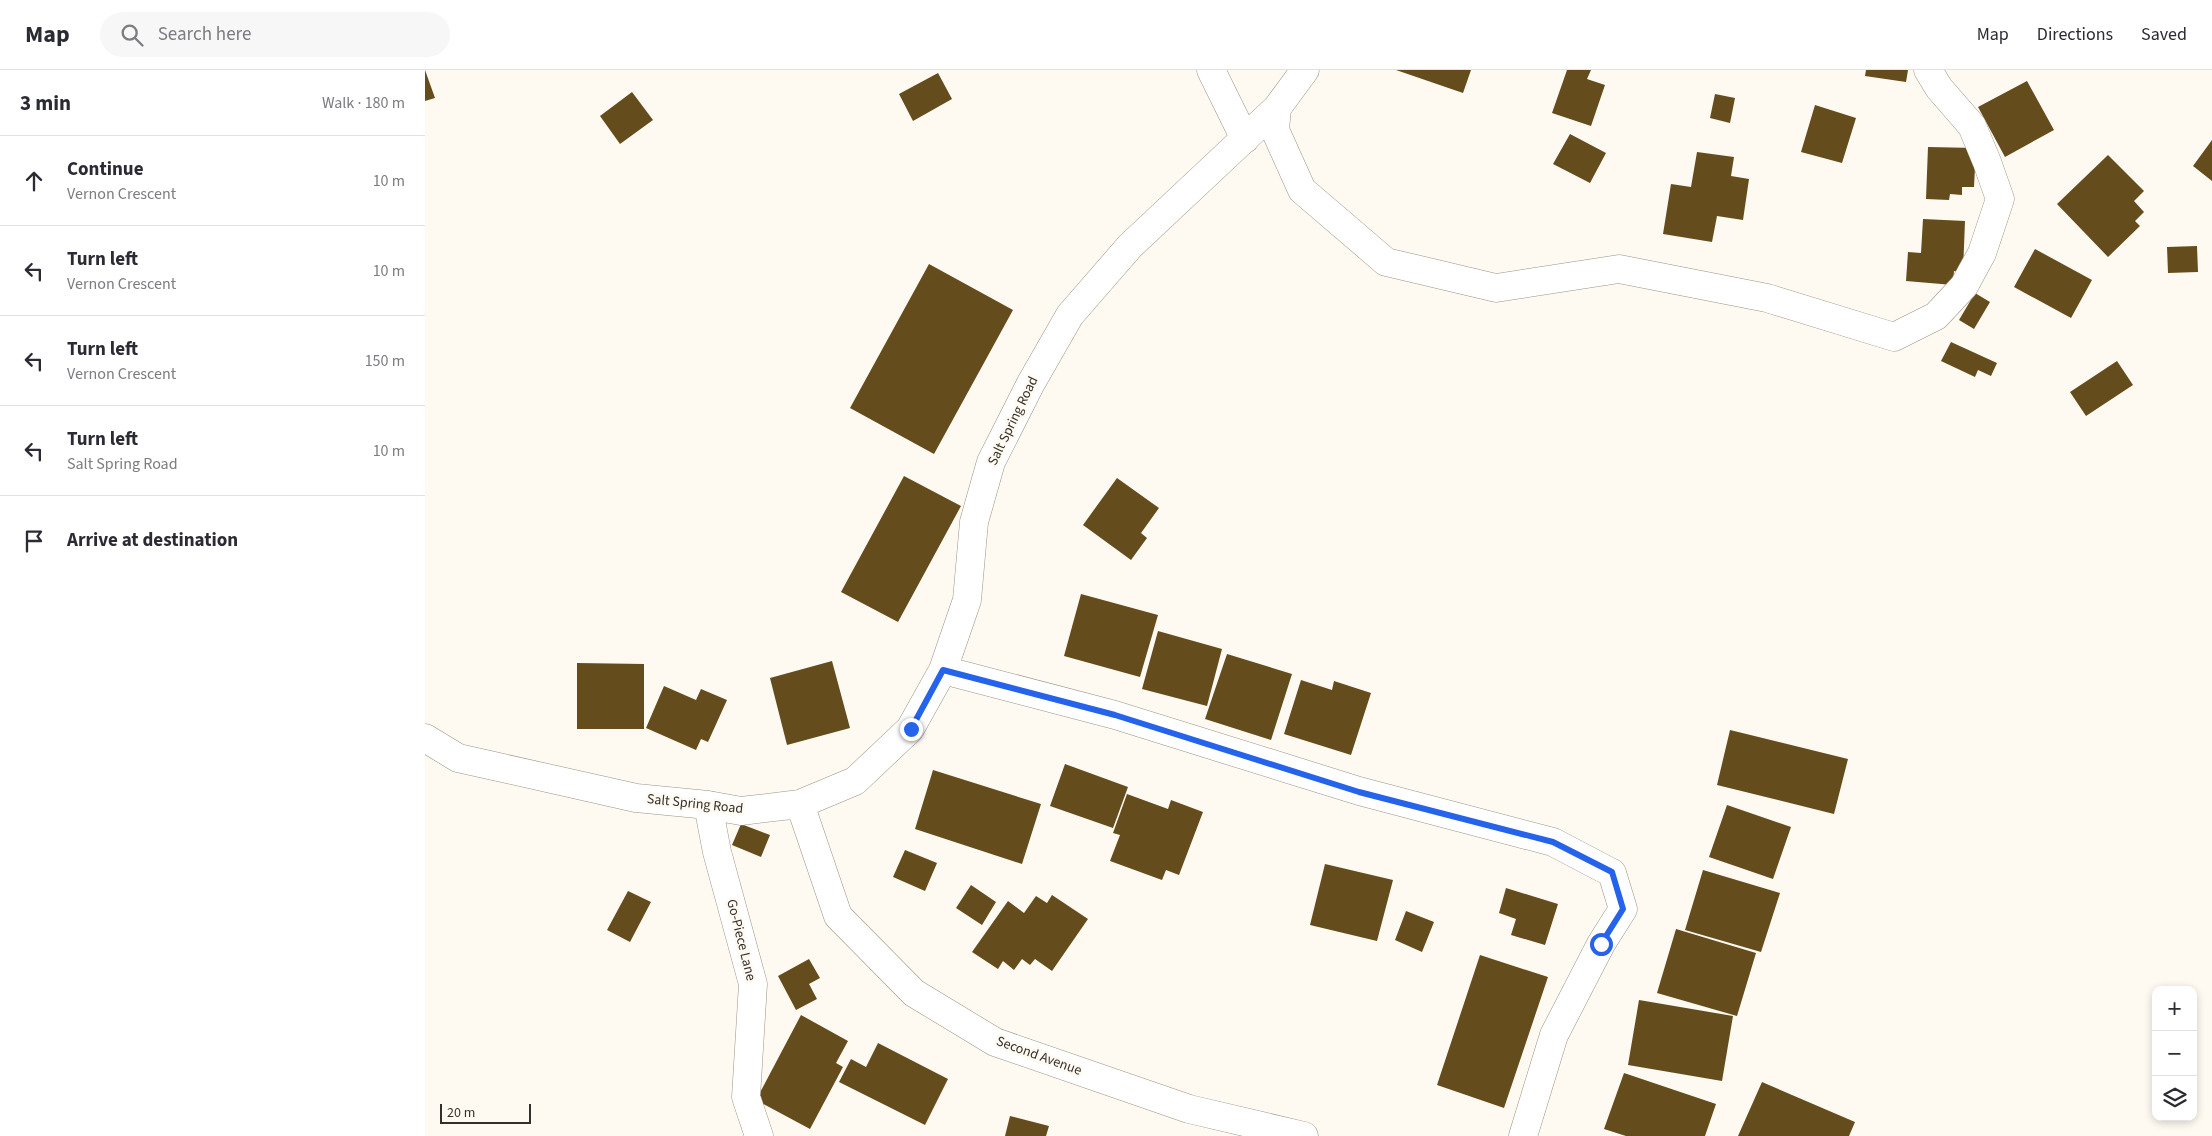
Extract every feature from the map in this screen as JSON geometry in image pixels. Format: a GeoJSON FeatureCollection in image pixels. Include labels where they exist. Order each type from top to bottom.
{"type":"FeatureCollection","features":[{"type":"Feature","properties":{"kind":"street"},"geometry":{"type":"LineString","coordinates":[[1211,70],[1245,139]]}},
{"type":"Feature","properties":{"kind":"street","name":"Salt Spring Road"},"geometry":{"type":"LineString","coordinates":[[425,738],[458,758],[636,798],[708,805],[741,811],[800,804],[855,781],[911,729],[943,670],[967,600],[974,522],[991,462],[1031,383],[1070,315],[1129,246],[1277,108],[1305,70]]}},
{"type":"Feature","properties":{"kind":"street"},"geometry":{"type":"LineString","coordinates":[[1277,108],[1275,130],[1302,190],[1386,262],[1496,288],[1619,269],[1767,298],[1894,336],[1935,316],[1964,286],[1982,253],[2000,199],[1972,126],[1939,88],[1928,70]]}},
{"type":"Feature","properties":{"kind":"street"},"geometry":{"type":"LineString","coordinates":[[943,670],[1115,715],[1359,792],[1553,842],[1612,872],[1623,909],[1601,944],[1554,1035],[1523,1136]]}},
{"type":"Feature","properties":{"kind":"street","name":"Second Avenue"},"geometry":{"type":"LineString","coordinates":[[800,804],[838,916],[914,993],[995,1042],[1189,1108],[1304,1136]]}},
{"type":"Feature","properties":{"kind":"street","name":"Go-Piece Lane"},"geometry":{"type":"LineString","coordinates":[[708,805],[717,852],[753,984],[745,1097],[759,1136]]}},
{"type":"Feature","properties":{"kind":"building"},"geometry":{"type":"Polygon","coordinates":[[[425,70],[435,98],[425,101],[425,70]]]}},
{"type":"Feature","properties":{"kind":"building"},"geometry":{"type":"Polygon","coordinates":[[[1396,70],[1471,70],[1463,93],[1396,70]]]}},
{"type":"Feature","properties":{"kind":"building"},"geometry":{"type":"Polygon","coordinates":[[[1567,70],[1591,70],[1587,79],[1605,85],[1591,126],[1552,113],[1567,70]]]}},
{"type":"Feature","properties":{"kind":"building"},"geometry":{"type":"Polygon","coordinates":[[[1866,70],[1908,70],[1906,82],[1865,76],[1866,70]]]}},
{"type":"Feature","properties":{"kind":"building"},"geometry":{"type":"Polygon","coordinates":[[[938,73],[952,99],[913,121],[899,94],[938,73]]]}},
{"type":"Feature","properties":{"kind":"building"},"geometry":{"type":"Polygon","coordinates":[[[2027,81],[2054,130],[2005,157],[1978,107],[2027,81]]]}},
{"type":"Feature","properties":{"kind":"building"},"geometry":{"type":"Polygon","coordinates":[[[632,92],[653,120],[620,144],[600,116],[632,92]]]}},
{"type":"Feature","properties":{"kind":"building"},"geometry":{"type":"Polygon","coordinates":[[[1715,94],[1735,98],[1730,123],[1710,118],[1715,94]]]}},
{"type":"Feature","properties":{"kind":"building"},"geometry":{"type":"Polygon","coordinates":[[[1815,105],[1856,118],[1842,163],[1801,152],[1815,105]]]}},
{"type":"Feature","properties":{"kind":"building"},"geometry":{"type":"Polygon","coordinates":[[[1570,134],[1606,153],[1590,183],[1553,164],[1570,134]]]}},
{"type":"Feature","properties":{"kind":"building"},"geometry":{"type":"Polygon","coordinates":[[[2212,140],[2212,181],[2193,166],[2212,140]]]}},
{"type":"Feature","properties":{"kind":"building"},"geometry":{"type":"Polygon","coordinates":[[[1928,147],[1976,148],[1974,187],[1962,187],[1962,195],[1950,194],[1949,200],[1926,199],[1928,147]]]}},
{"type":"Feature","properties":{"kind":"building"},"geometry":{"type":"Polygon","coordinates":[[[1697,152],[1734,157],[1731,176],[1749,179],[1743,220],[1717,216],[1712,242],[1663,234],[1671,184],[1691,187],[1697,152]]]}},
{"type":"Feature","properties":{"kind":"building"},"geometry":{"type":"Polygon","coordinates":[[[2108,155],[2144,191],[2134,201],[2144,212],[2135,221],[2140,226],[2108,257],[2057,204],[2108,155]]]}},
{"type":"Feature","properties":{"kind":"building"},"geometry":{"type":"Polygon","coordinates":[[[1923,219],[1965,221],[1963,272],[1954,271],[1953,285],[1906,281],[1908,252],[1921,253],[1923,219]]]}},
{"type":"Feature","properties":{"kind":"building"},"geometry":{"type":"Polygon","coordinates":[[[2197,246],[2198,272],[2168,273],[2167,247],[2197,246]]]}},
{"type":"Feature","properties":{"kind":"building"},"geometry":{"type":"Polygon","coordinates":[[[2035,249],[2092,280],[2071,318],[2014,287],[2035,249]]]}},
{"type":"Feature","properties":{"kind":"building"},"geometry":{"type":"Polygon","coordinates":[[[929,264],[1013,310],[934,454],[850,408],[929,264]]]}},
{"type":"Feature","properties":{"kind":"building"},"geometry":{"type":"Polygon","coordinates":[[[1975,293],[1990,302],[1974,329],[1959,320],[1975,293]]]}},
{"type":"Feature","properties":{"kind":"building"},"geometry":{"type":"Polygon","coordinates":[[[1951,342],[1997,363],[1991,376],[1978,370],[1975,377],[1941,361],[1951,342]]]}},
{"type":"Feature","properties":{"kind":"building"},"geometry":{"type":"Polygon","coordinates":[[[2117,361],[2133,385],[2086,416],[2070,392],[2117,361]]]}},
{"type":"Feature","properties":{"kind":"building"},"geometry":{"type":"Polygon","coordinates":[[[904,476],[961,506],[898,622],[841,592],[904,476]]]}},
{"type":"Feature","properties":{"kind":"building"},"geometry":{"type":"Polygon","coordinates":[[[1117,478],[1159,508],[1141,533],[1147,538],[1131,560],[1083,525],[1117,478]]]}},
{"type":"Feature","properties":{"kind":"building"},"geometry":{"type":"Polygon","coordinates":[[[1081,594],[1158,615],[1140,677],[1064,656],[1081,594]]]}},
{"type":"Feature","properties":{"kind":"building"},"geometry":{"type":"Polygon","coordinates":[[[1158,631],[1222,649],[1207,706],[1142,689],[1158,631]]]}},
{"type":"Feature","properties":{"kind":"building"},"geometry":{"type":"Polygon","coordinates":[[[1227,654],[1292,674],[1271,740],[1205,719],[1227,654]]]}},
{"type":"Feature","properties":{"kind":"building"},"geometry":{"type":"Polygon","coordinates":[[[832,661],[850,728],[787,745],[770,678],[832,661]]]}},
{"type":"Feature","properties":{"kind":"building"},"geometry":{"type":"Polygon","coordinates":[[[577,663],[644,664],[644,729],[577,729],[577,663]]]}},
{"type":"Feature","properties":{"kind":"building"},"geometry":{"type":"Polygon","coordinates":[[[1301,680],[1332,690],[1334,681],[1371,693],[1351,755],[1284,734],[1301,680]]]}},
{"type":"Feature","properties":{"kind":"building"},"geometry":{"type":"Polygon","coordinates":[[[664,686],[696,700],[701,689],[727,700],[708,742],[701,739],[696,750],[646,728],[664,686]]]}},
{"type":"Feature","properties":{"kind":"building"},"geometry":{"type":"Polygon","coordinates":[[[1730,730],[1848,759],[1834,814],[1717,785],[1730,730]]]}},
{"type":"Feature","properties":{"kind":"building"},"geometry":{"type":"Polygon","coordinates":[[[1065,764],[1128,787],[1113,828],[1050,806],[1065,764]]]}},
{"type":"Feature","properties":{"kind":"building"},"geometry":{"type":"Polygon","coordinates":[[[933,770],[1041,804],[1022,864],[915,829],[933,770]]]}},
{"type":"Feature","properties":{"kind":"building"},"geometry":{"type":"Polygon","coordinates":[[[1127,794],[1168,809],[1171,800],[1203,812],[1179,875],[1166,870],[1162,880],[1110,861],[1120,835],[1113,833],[1127,794]]]}},
{"type":"Feature","properties":{"kind":"building"},"geometry":{"type":"Polygon","coordinates":[[[1727,805],[1791,827],[1773,879],[1709,857],[1727,805]]]}},
{"type":"Feature","properties":{"kind":"building"},"geometry":{"type":"Polygon","coordinates":[[[741,824],[770,835],[761,857],[732,845],[741,824]]]}},
{"type":"Feature","properties":{"kind":"building"},"geometry":{"type":"Polygon","coordinates":[[[905,850],[937,863],[925,891],[893,877],[905,850]]]}},
{"type":"Feature","properties":{"kind":"building"},"geometry":{"type":"Polygon","coordinates":[[[1325,864],[1393,880],[1377,941],[1310,925],[1325,864]]]}},
{"type":"Feature","properties":{"kind":"building"},"geometry":{"type":"Polygon","coordinates":[[[1703,870],[1780,893],[1761,952],[1685,930],[1703,870]]]}},
{"type":"Feature","properties":{"kind":"building"},"geometry":{"type":"Polygon","coordinates":[[[971,885],[996,902],[982,925],[956,908],[971,885]]]}},
{"type":"Feature","properties":{"kind":"building"},"geometry":{"type":"Polygon","coordinates":[[[1506,888],[1558,904],[1545,945],[1511,935],[1516,919],[1499,913],[1506,888]]]}},
{"type":"Feature","properties":{"kind":"building"},"geometry":{"type":"Polygon","coordinates":[[[628,891],[651,902],[630,942],[607,930],[628,891]]]}},
{"type":"Feature","properties":{"kind":"building"},"geometry":{"type":"Polygon","coordinates":[[[1052,895],[1088,919],[1052,971],[1035,959],[1030,965],[1022,959],[1014,970],[1003,961],[998,969],[972,952],[1008,901],[1024,913],[1036,896],[1047,903],[1052,895]]]}},
{"type":"Feature","properties":{"kind":"building"},"geometry":{"type":"Polygon","coordinates":[[[1406,911],[1434,922],[1422,952],[1395,940],[1406,911]]]}},
{"type":"Feature","properties":{"kind":"building"},"geometry":{"type":"Polygon","coordinates":[[[1676,929],[1756,953],[1737,1016],[1657,993],[1676,929]]]}},
{"type":"Feature","properties":{"kind":"building"},"geometry":{"type":"Polygon","coordinates":[[[1480,955],[1548,977],[1504,1108],[1437,1085],[1480,955]]]}},
{"type":"Feature","properties":{"kind":"building"},"geometry":{"type":"Polygon","coordinates":[[[809,959],[820,978],[809,984],[817,999],[796,1010],[778,976],[809,959]]]}},
{"type":"Feature","properties":{"kind":"building"},"geometry":{"type":"Polygon","coordinates":[[[1639,1000],[1733,1016],[1722,1081],[1628,1065],[1639,1000]]]}},
{"type":"Feature","properties":{"kind":"building"},"geometry":{"type":"Polygon","coordinates":[[[801,1015],[848,1041],[836,1063],[843,1067],[810,1129],[756,1100],[801,1015]]]}},
{"type":"Feature","properties":{"kind":"building"},"geometry":{"type":"Polygon","coordinates":[[[878,1043],[948,1079],[925,1125],[839,1082],[851,1059],[866,1067],[878,1043]]]}},
{"type":"Feature","properties":{"kind":"building"},"geometry":{"type":"Polygon","coordinates":[[[1624,1073],[1716,1104],[1705,1136],[1626,1136],[1604,1129],[1624,1073]]]}},
{"type":"Feature","properties":{"kind":"building"},"geometry":{"type":"Polygon","coordinates":[[[1762,1082],[1855,1122],[1849,1136],[1738,1136],[1762,1082]]]}},
{"type":"Feature","properties":{"kind":"building"},"geometry":{"type":"Polygon","coordinates":[[[1010,1116],[1049,1126],[1046,1136],[1005,1136],[1010,1116]]]}},
{"type":"Feature","properties":{"kind":"route"},"geometry":{"type":"LineString","coordinates":[[911,729],[943,670],[1115,715],[1359,792],[1553,842],[1612,872],[1623,909],[1601,944]]}}]}
